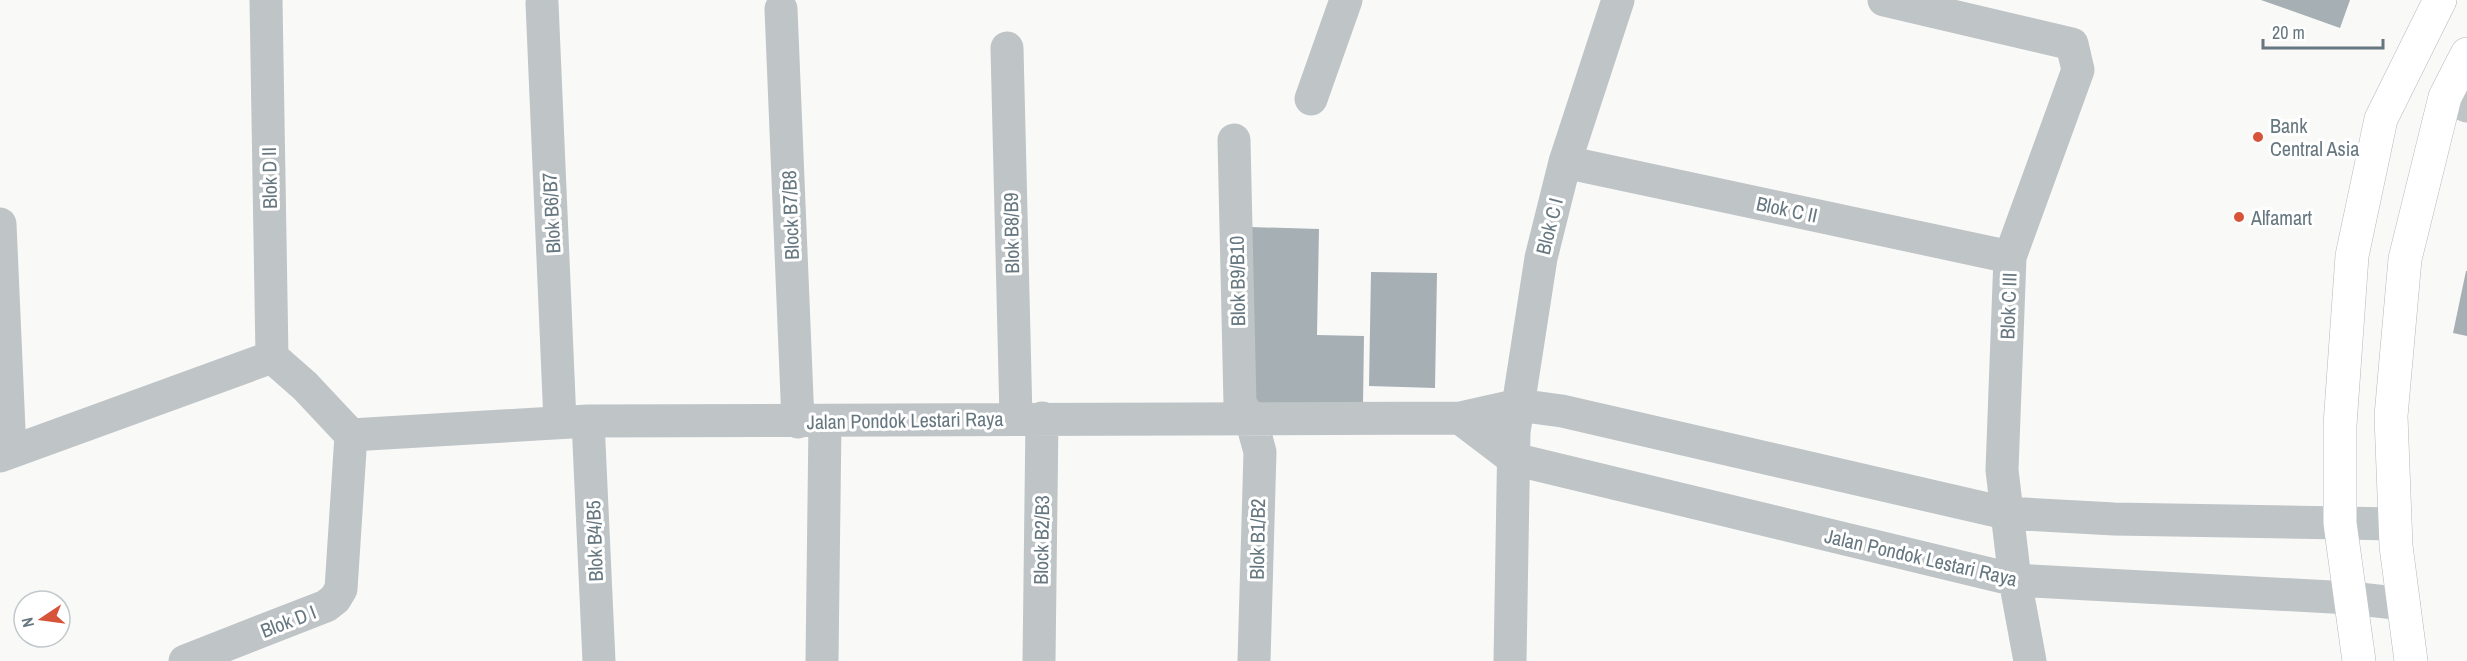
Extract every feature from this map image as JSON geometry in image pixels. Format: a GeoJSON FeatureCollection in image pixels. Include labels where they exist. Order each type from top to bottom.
{"type":"FeatureCollection","features":[{"type":"Feature","properties":{"kind":"main road"},"geometry":{"type":"LineString","coordinates":[[2359,661],[2340,523],[2340,425],[2352,256],[2381,119],[2440,0]]}},
{"type":"Feature","properties":{"kind":"main road"},"geometry":{"type":"LineString","coordinates":[[2410,661],[2395,524],[2391,416],[2405,259],[2456,101],[2467,54]]}},
{"type":"Feature","properties":{"kind":"street","name":"Blok D II"},"geometry":{"type":"LineString","coordinates":[[266,0],[272,357]]}},
{"type":"Feature","properties":{"kind":"street"},"geometry":{"type":"LineString","coordinates":[[1311,99],[1346,0]]}},
{"type":"Feature","properties":{"kind":"street","name":"Blok C I"},"geometry":{"type":"LineString","coordinates":[[1510,661],[1514,432],[1541,258],[1565,162],[1618,0]]}},
{"type":"Feature","properties":{"kind":"street","name":"Blok C III"},"geometry":{"type":"LineString","coordinates":[[1884,0],[2072,44],[2078,70],[2010,257],[2002,470],[2005,513],[2030,661]]}},
{"type":"Feature","properties":{"kind":"street","name":"Blok B6/B7"},"geometry":{"type":"LineString","coordinates":[[542,3],[574,422]]}},
{"type":"Feature","properties":{"kind":"street","name":"Block B7/B8"},"geometry":{"type":"LineString","coordinates":[[782,9],[812,422],[822,661]]}},
{"type":"Feature","properties":{"kind":"street","name":"Blok B8/B9"},"geometry":{"type":"LineString","coordinates":[[1007,48],[1029,418]]}},
{"type":"Feature","properties":{"kind":"street","name":"Blok B9/B10"},"geometry":{"type":"LineString","coordinates":[[1234,140],[1239,404],[1251,419]]}},
{"type":"Feature","properties":{"kind":"street","name":"Blok C II"},"geometry":{"type":"LineString","coordinates":[[1565,162],[2010,257]]}},
{"type":"Feature","properties":{"kind":"street"},"geometry":{"type":"LineString","coordinates":[[0,224],[5,454],[272,357],[305,386],[351,435]]}},
{"type":"Feature","properties":{"kind":"street","name":"Jalan Pondok Lestari Raya"},"geometry":{"type":"LineString","coordinates":[[351,435],[574,422],[812,422],[1029,418],[1460,418],[1518,405],[1562,411],[2005,513],[2114,519],[2395,524]]}},
{"type":"Feature","properties":{"kind":"street","name":"Block B2/B3"},"geometry":{"type":"LineString","coordinates":[[1029,418],[1039,661]]}},
{"type":"Feature","properties":{"kind":"street","name":"Jalan Pondok Lestari Raya"},"geometry":{"type":"LineString","coordinates":[[1460,418],[1514,459],[2015,580],[2350,598],[2404,604]]}},
{"type":"Feature","properties":{"kind":"street","name":"Blok B1/B2"},"geometry":{"type":"LineString","coordinates":[[1251,419],[1260,452],[1254,661]]}},
{"type":"Feature","properties":{"kind":"street","name":"Blok B4/B5"},"geometry":{"type":"LineString","coordinates":[[574,422],[599,661]]}},
{"type":"Feature","properties":{"kind":"street","name":"Blok D I"},"geometry":{"type":"LineString","coordinates":[[185,661],[326,606],[335,599],[341,589],[351,435]]}},
{"type":"Feature","properties":{"kind":"building"},"geometry":{"type":"Polygon","coordinates":[[[2261,0],[2350,0],[2340,28],[2261,0]]]}},
{"type":"Feature","properties":{"kind":"building"},"geometry":{"type":"Polygon","coordinates":[[[1250,227],[1319,229],[1317,335],[1364,336],[1363,405],[1247,403],[1250,227]]]}},
{"type":"Feature","properties":{"kind":"building"},"geometry":{"type":"Polygon","coordinates":[[[2467,271],[2467,336],[2453,333],[2467,271]]]}},
{"type":"Feature","properties":{"kind":"building"},"geometry":{"type":"Polygon","coordinates":[[[1371,272],[1437,273],[1435,388],[1369,386],[1371,272]]]}},
{"type":"Feature","properties":{"kind":"place","name":"Bank Central Asia"},"geometry":{"type":"Point","coordinates":[2258,137]}},
{"type":"Feature","properties":{"kind":"place","name":"Alfamart"},"geometry":{"type":"Point","coordinates":[2239,217]}}]}
